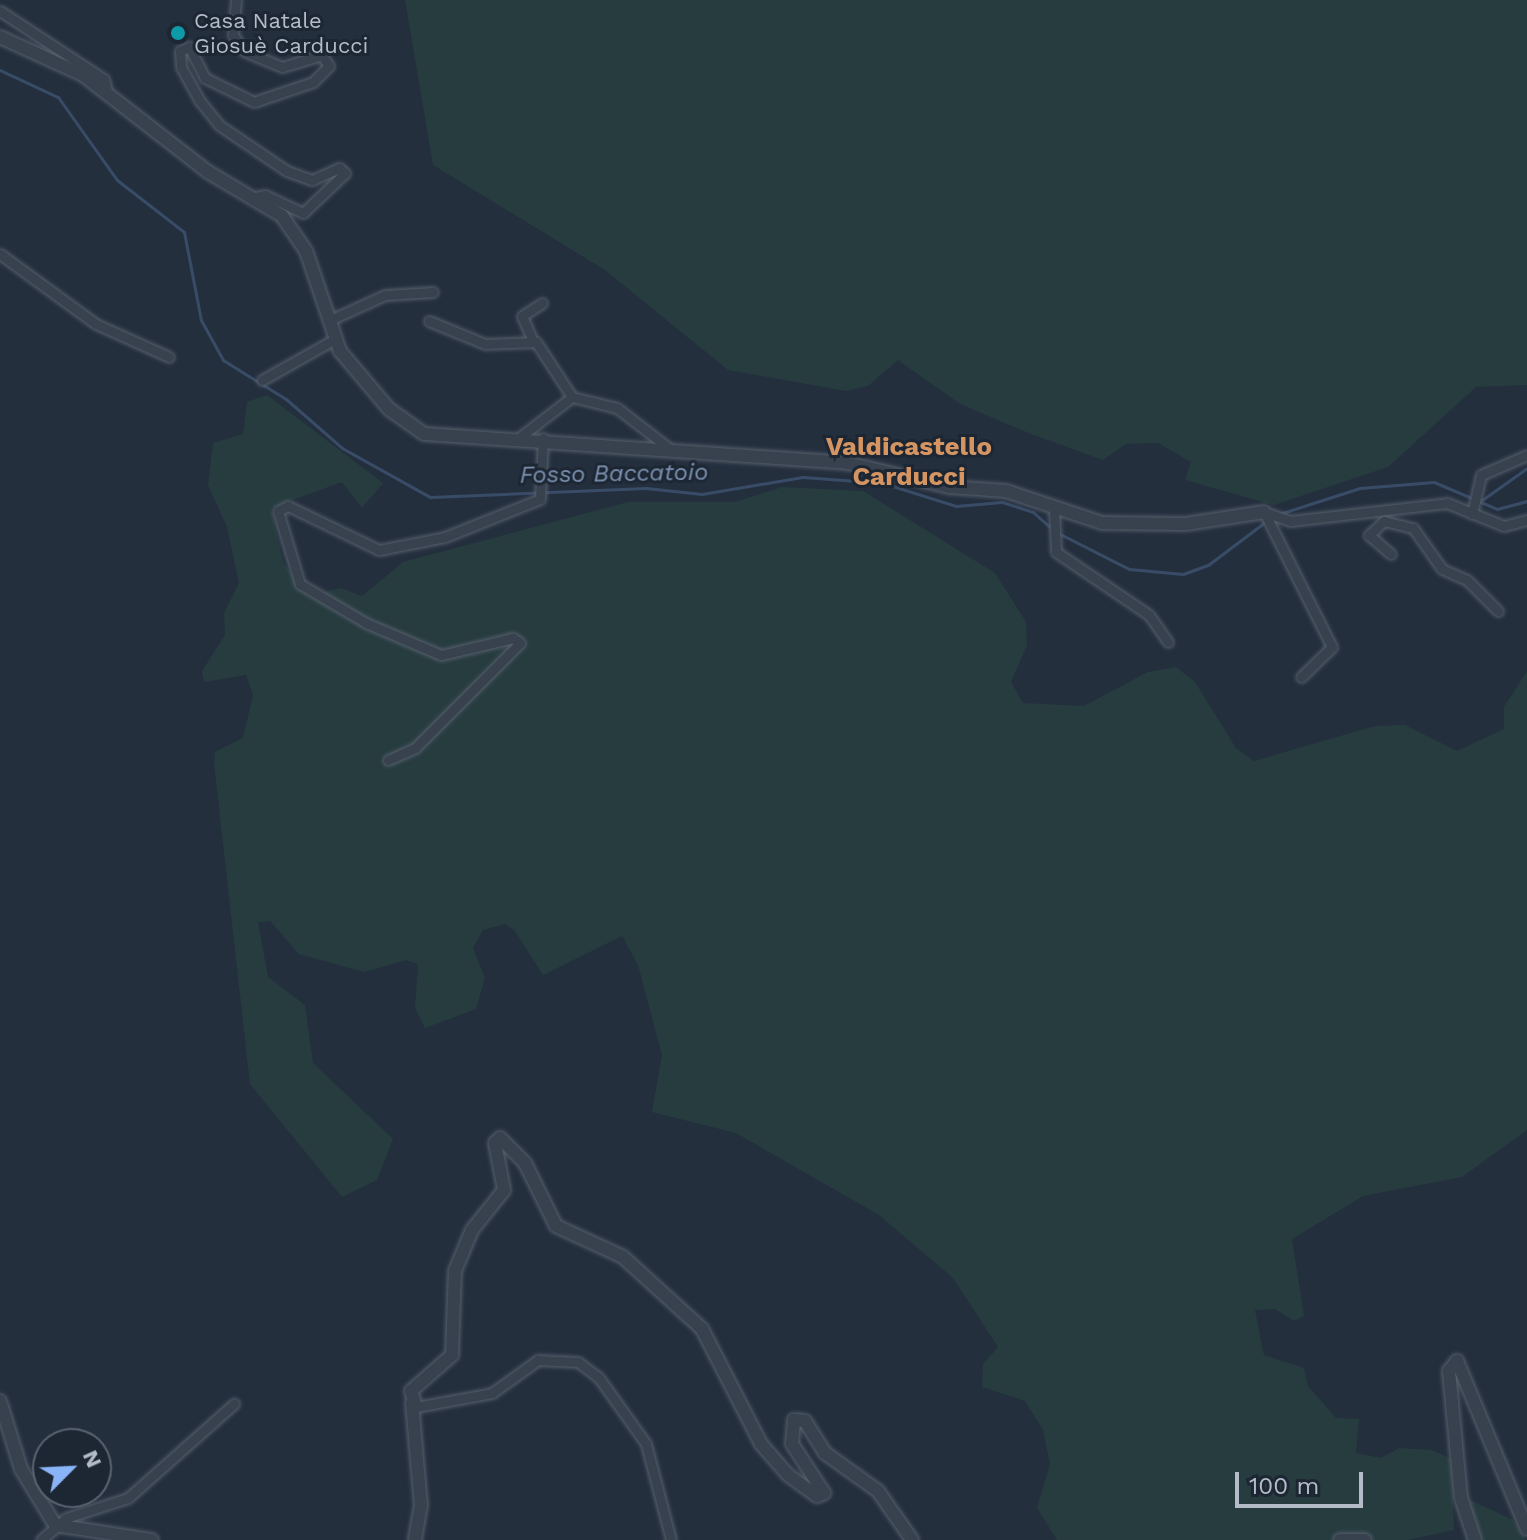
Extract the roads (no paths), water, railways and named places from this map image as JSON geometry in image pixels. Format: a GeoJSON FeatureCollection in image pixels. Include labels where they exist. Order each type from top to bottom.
{"type":"FeatureCollection","features":[{"type":"Feature","properties":{"kind":"street"},"geometry":{"type":"LineString","coordinates":[[236,0],[233,35],[244,51],[282,67],[322,55],[329,66],[313,82],[254,102],[226,95],[205,78],[189,47],[180,51],[181,67],[199,100],[219,125],[287,171],[312,180],[339,168],[345,173],[303,213],[265,195],[251,198]]}},
{"type":"Feature","properties":{"kind":"street"},"geometry":{"type":"LineString","coordinates":[[0,11],[104,79],[107,91]]}},
{"type":"Feature","properties":{"kind":"street"},"geometry":{"type":"LineString","coordinates":[[0,37],[107,91],[300,237],[335,339],[371,390],[416,430],[446,438],[543,438],[847,463],[949,487],[1006,491],[1053,515],[1138,525],[1264,512],[1290,521],[1382,518],[1447,503],[1504,526],[1527,520]]}},
{"type":"Feature","properties":{"kind":"street"},"geometry":{"type":"LineString","coordinates":[[0,254],[96,324],[169,357]]}},
{"type":"Feature","properties":{"kind":"street"},"geometry":{"type":"LineString","coordinates":[[330,320],[385,295],[433,292]]}},
{"type":"Feature","properties":{"kind":"street"},"geometry":{"type":"LineString","coordinates":[[542,303],[522,316],[533,341],[572,397],[617,408],[670,449]]}},
{"type":"Feature","properties":{"kind":"street"},"geometry":{"type":"LineString","coordinates":[[429,321],[485,344],[533,341]]}},
{"type":"Feature","properties":{"kind":"street"},"geometry":{"type":"LineString","coordinates":[[262,380],[335,339]]}},
{"type":"Feature","properties":{"kind":"street"},"geometry":{"type":"LineString","coordinates":[[520,437],[572,397]]}},
{"type":"Feature","properties":{"kind":"street"},"geometry":{"type":"LineString","coordinates":[[388,760],[415,748],[520,643],[513,638],[441,655],[366,623],[300,584],[278,511],[288,506],[379,550],[481,527],[542,491],[543,438]]}},
{"type":"Feature","properties":{"kind":"street"},"geometry":{"type":"LineString","coordinates":[[1473,511],[1481,475],[1527,455]]}},
{"type":"Feature","properties":{"kind":"street"},"geometry":{"type":"LineString","coordinates":[[1264,512],[1332,647],[1301,677]]}},
{"type":"Feature","properties":{"kind":"street"},"geometry":{"type":"LineString","coordinates":[[1053,515],[1052,539],[1064,561],[1149,615],[1168,642]]}},
{"type":"Feature","properties":{"kind":"street"},"geometry":{"type":"LineString","coordinates":[[1382,518],[1369,535],[1391,554]]}},
{"type":"Feature","properties":{"kind":"street"},"geometry":{"type":"LineString","coordinates":[[1382,518],[1413,528],[1442,569],[1467,580],[1498,611]]}},
{"type":"Feature","properties":{"kind":"street"},"geometry":{"type":"LineString","coordinates":[[415,1540],[421,1505],[415,1385],[452,1355],[449,1294],[472,1230],[504,1190],[495,1143],[500,1138],[525,1163],[556,1226],[623,1257],[702,1329],[761,1444],[788,1475],[817,1496],[824,1493],[792,1444],[794,1420],[805,1421],[825,1453],[878,1491],[912,1540]]}},
{"type":"Feature","properties":{"kind":"street"},"geometry":{"type":"LineString","coordinates":[[414,1405],[492,1393],[538,1360],[578,1362],[599,1378],[646,1444],[671,1540]]}},
{"type":"Feature","properties":{"kind":"street"},"geometry":{"type":"LineString","coordinates":[[1475,1540],[1461,1498],[1449,1371],[1457,1361],[1527,1529]]}},
{"type":"Feature","properties":{"kind":"street"},"geometry":{"type":"LineString","coordinates":[[0,1401],[21,1469],[55,1525],[152,1540]]}},
{"type":"Feature","properties":{"kind":"street"},"geometry":{"type":"LineString","coordinates":[[41,1540],[55,1525],[128,1498],[234,1404]]}},
{"type":"Feature","properties":{"kind":"street"},"geometry":{"type":"LineString","coordinates":[[1340,1540],[1365,1540]]}},
{"type":"Feature","properties":{"kind":"waterway","name":"Fosso Baccatoio"},"geometry":{"type":"LineString","coordinates":[[0,70],[58,97],[117,180],[184,232],[201,320],[223,360],[286,399],[342,448],[430,497],[646,488],[702,494],[803,477],[883,483],[956,506],[1002,502],[1033,512],[1052,529]]}},
{"type":"Feature","properties":{"kind":"waterway"},"geometry":{"type":"LineString","coordinates":[[1482,500],[1527,468]]}},
{"type":"Feature","properties":{"kind":"waterway","name":"Fosso Baccatoio"},"geometry":{"type":"LineString","coordinates":[[1279,514],[1360,488],[1434,482],[1497,509],[1527,501]]}},
{"type":"Feature","properties":{"kind":"waterway","name":"Fosso Baccatoio"},"geometry":{"type":"LineString","coordinates":[[1058,533],[1129,569],[1183,574],[1208,565],[1265,522]]}},
{"type":"Feature","properties":{"kind":"place","name":"Casa Natale Giosuè Carducci"},"geometry":{"type":"Point","coordinates":[178,33]}},
{"type":"Feature","properties":{"kind":"district","name":"Valdicastello Carducci"},"geometry":{"type":"Point","coordinates":[909,462]}}]}
